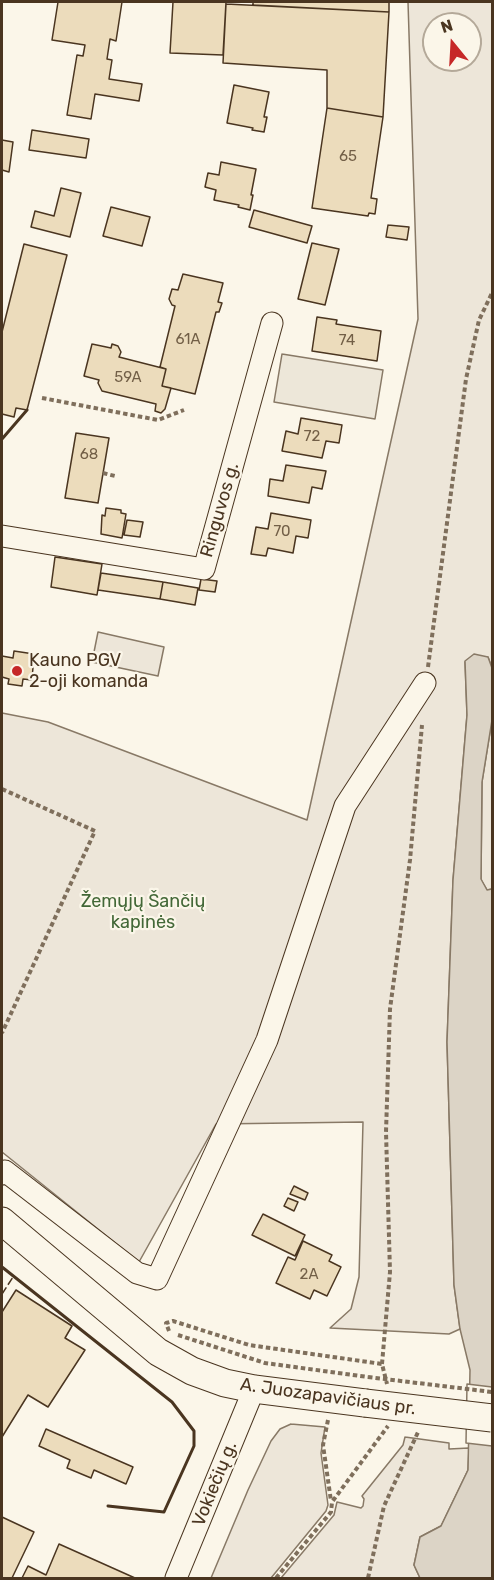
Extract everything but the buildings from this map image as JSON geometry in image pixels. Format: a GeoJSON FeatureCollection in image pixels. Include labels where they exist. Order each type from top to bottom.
{"type":"FeatureCollection","features":[{"type":"Feature","properties":{"kind":"main road","name":"A. Juozapavičiaus pr."},"geometry":{"type":"LineString","coordinates":[[2,1221],[158,1352],[192,1371],[225,1383],[254,1389],[367,1390],[492,1418]]}},
{"type":"Feature","properties":{"kind":"street","name":"Ringuvos g."},"geometry":{"type":"LineString","coordinates":[[2,536],[204,569],[272,323]]}},
{"type":"Feature","properties":{"kind":"street"},"geometry":{"type":"LineString","coordinates":[[2,1174],[5,1171],[137,1273],[157,1279],[267,1040],[345,806],[425,683]]}},
{"type":"Feature","properties":{"kind":"street","name":"Vokiečių g."},"geometry":{"type":"LineString","coordinates":[[176,1578],[254,1389]]}},
{"type":"Feature","properties":{"kind":"path"},"geometry":{"type":"LineString","coordinates":[[425,683],[465,379],[479,320],[492,293]]}},
{"type":"Feature","properties":{"kind":"path"},"geometry":{"type":"LineString","coordinates":[[42,398],[158,420],[184,411]]}},
{"type":"Feature","properties":{"kind":"path"},"geometry":{"type":"LineString","coordinates":[[103,473],[115,476]]}},
{"type":"Feature","properties":{"kind":"path"},"geometry":{"type":"LineString","coordinates":[[382,1364],[390,1272],[386,1132],[390,1009],[410,860],[422,719]]}},
{"type":"Feature","properties":{"kind":"path"},"geometry":{"type":"LineString","coordinates":[[2,789],[95,831],[2,1033]]}},
{"type":"Feature","properties":{"kind":"path"},"geometry":{"type":"LineString","coordinates":[[170,1333],[265,1363],[367,1390],[492,1392]]}},
{"type":"Feature","properties":{"kind":"path"},"geometry":{"type":"LineString","coordinates":[[328,1421],[323,1445],[332,1502]]}},
{"type":"Feature","properties":{"kind":"path"},"geometry":{"type":"LineString","coordinates":[[368,1578],[384,1506],[419,1433],[420,1421]]}},
{"type":"Feature","properties":{"kind":"green space","name":"Žemųjų Šančių kapinės"},"geometry":{"type":"Polygon","coordinates":[[[408,2],[492,2],[492,668],[488,657],[465,662],[467,715],[453,880],[447,1042],[454,1285],[460,1329],[449,1334],[330,1328],[351,1309],[359,1277],[363,1122],[216,1124],[139,1262],[2,1152],[2,713],[48,722],[307,820],[418,319],[408,2]]]}},
{"type":"Feature","properties":{"kind":"green space"},"geometry":{"type":"Polygon","coordinates":[[[98,632],[164,647],[158,676],[92,662],[98,632]]]}},
{"type":"Feature","properties":{"kind":"green space"},"geometry":{"type":"Polygon","coordinates":[[[492,720],[492,889],[487,890],[481,880],[482,782],[492,720]]]}},
{"type":"Feature","properties":{"kind":"green space"},"geometry":{"type":"Polygon","coordinates":[[[291,1424],[325,1427],[321,1453],[328,1505],[326,1511],[271,1578],[211,1578],[271,1441],[280,1429],[291,1424]]]}},
{"type":"Feature","properties":{"kind":"green space"},"geometry":{"type":"Polygon","coordinates":[[[405,1437],[449,1443],[449,1449],[469,1448],[468,1470],[441,1526],[420,1537],[414,1565],[420,1578],[281,1578],[334,1515],[337,1502],[361,1508],[363,1506],[362,1496],[403,1445],[405,1437]]]}},
{"type":"Feature","properties":{"kind":"shaded area"},"geometry":{"type":"Polygon","coordinates":[[[282,354],[383,370],[375,419],[274,402],[282,354]]]}},
{"type":"Feature","properties":{"kind":"shaded area"},"geometry":{"type":"Polygon","coordinates":[[[474,654],[488,657],[492,668],[492,720],[482,782],[481,879],[487,890],[492,889],[492,1578],[420,1578],[414,1565],[420,1537],[441,1526],[468,1470],[470,1370],[460,1329],[454,1285],[447,1042],[453,880],[467,715],[465,661],[474,654]]]}},
{"type":"Feature","properties":{"kind":"pier"},"geometry":{"type":"Polygon","coordinates":[[[467,1384],[492,1387],[492,1446],[466,1443],[467,1384]]]}},
{"type":"Feature","properties":{"kind":"fence"},"geometry":{"type":"LineString","coordinates":[[2,1294],[13,1277]]}},
{"type":"Feature","properties":{"kind":"wall"},"geometry":{"type":"LineString","coordinates":[[2,439],[27,410]]}},
{"type":"Feature","properties":{"kind":"wall"},"geometry":{"type":"LineString","coordinates":[[2,1267],[172,1402],[194,1431],[194,1446],[164,1512],[108,1506]]}},
{"type":"Feature","properties":{"kind":"place","name":"Kauno PGV 2-oji komanda"},"geometry":{"type":"Point","coordinates":[17,671]}}]}
